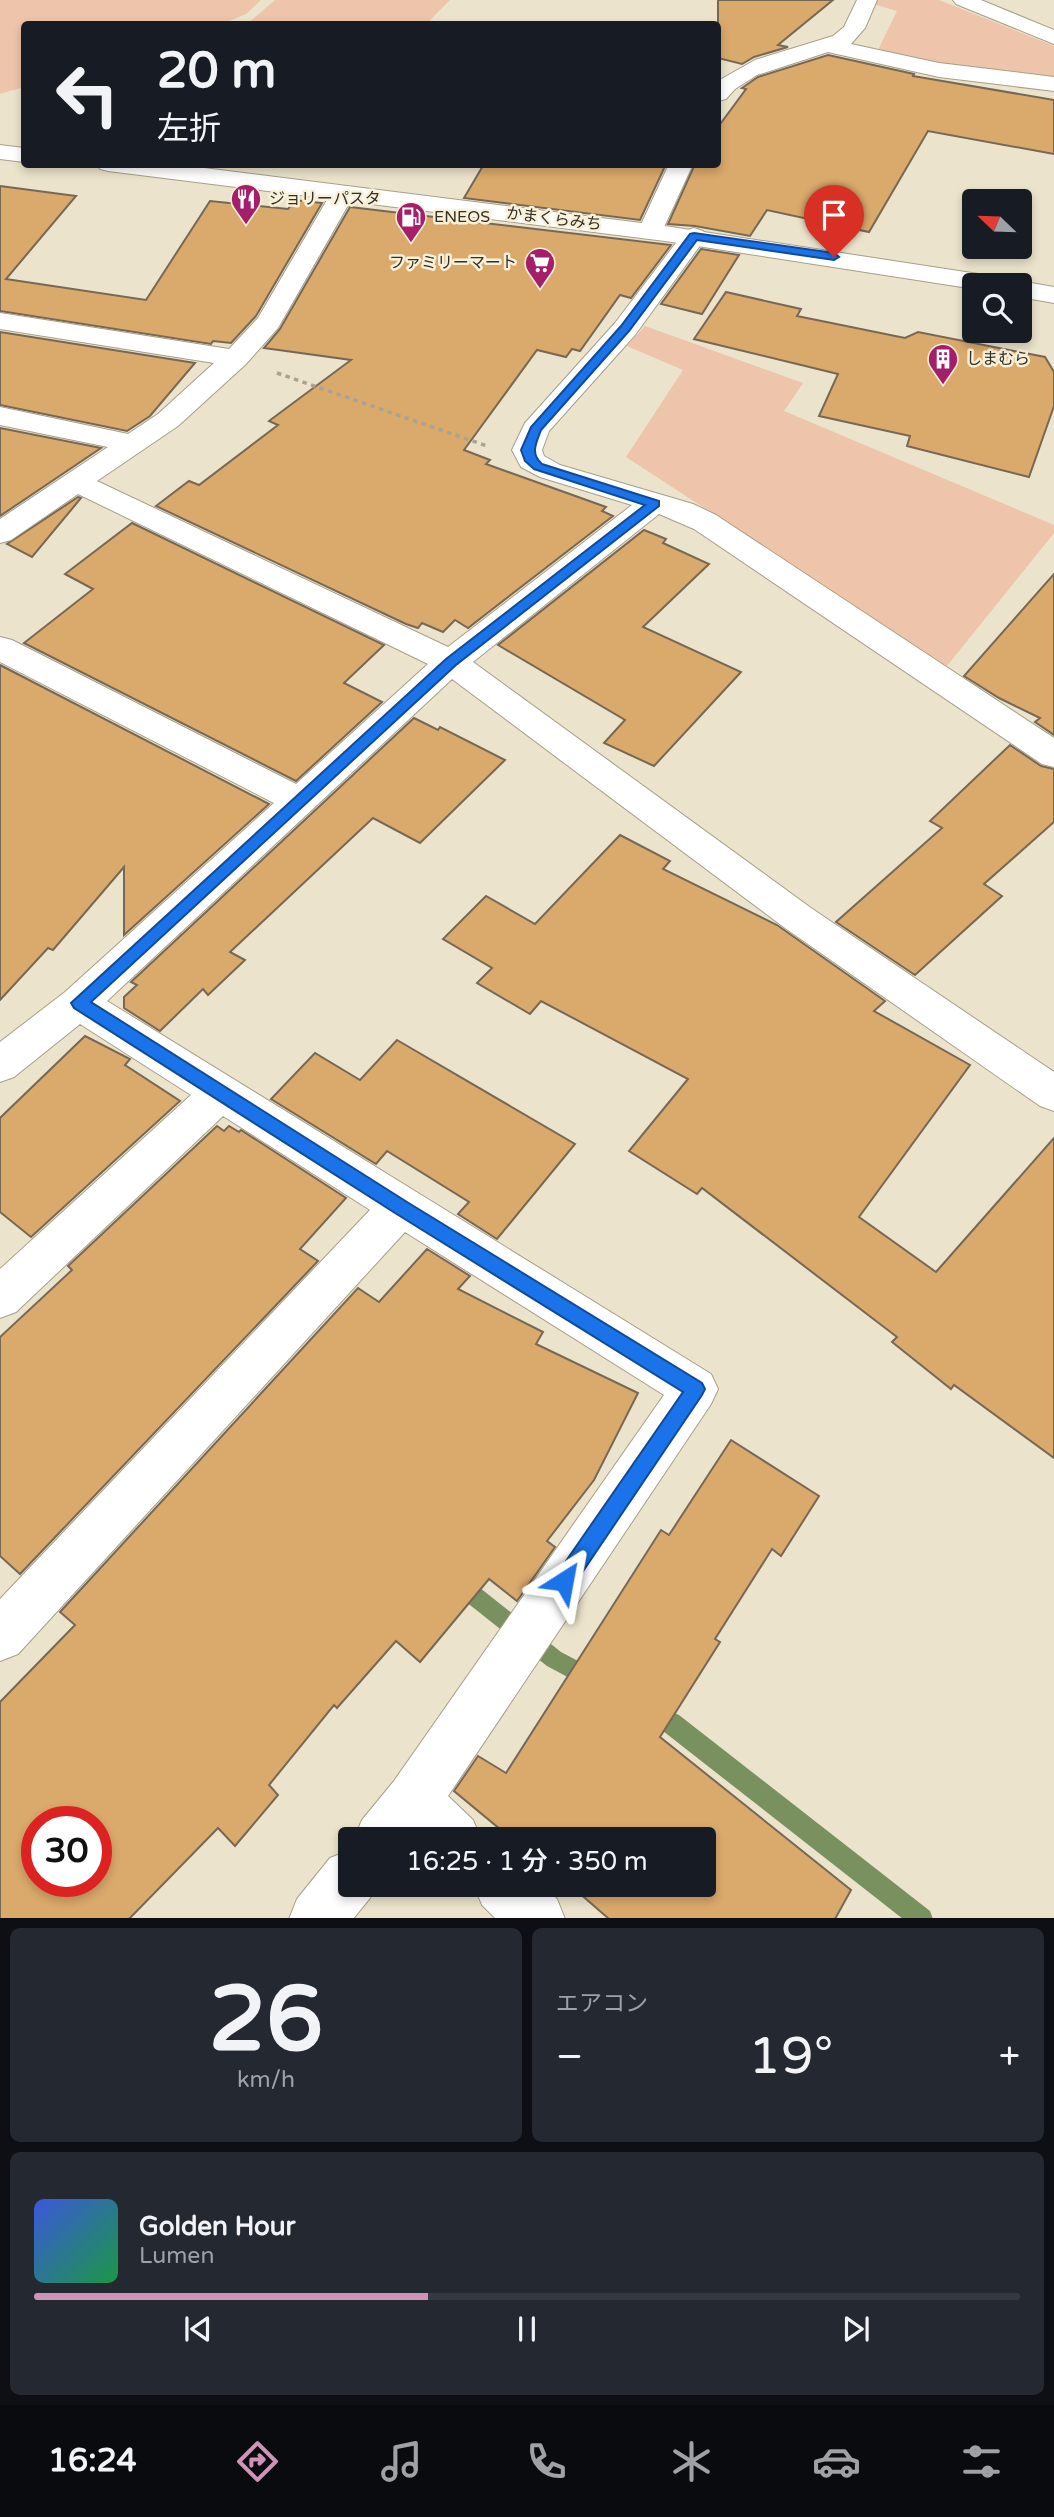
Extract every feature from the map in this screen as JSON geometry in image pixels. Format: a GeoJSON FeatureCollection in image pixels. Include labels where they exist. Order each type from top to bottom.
{"type":"FeatureCollection","features":[{"type":"Feature","properties":{"kind":"street"},"geometry":{"type":"LineString","coordinates":[[721,90],[743,74],[842,40],[857,23],[867,0]]}},
{"type":"Feature","properties":{"kind":"street"},"geometry":{"type":"LineString","coordinates":[[963,0],[1054,38]]}},
{"type":"Feature","properties":{"kind":"street"},"geometry":{"type":"LineString","coordinates":[[826,45],[939,70],[1054,84]]}},
{"type":"Feature","properties":{"kind":"street"},"geometry":{"type":"LineString","coordinates":[[0,152],[21,155]]}},
{"type":"Feature","properties":{"kind":"street","name":"かまくらみち"},"geometry":{"type":"LineString","coordinates":[[140,168],[694,236],[962,279]]}},
{"type":"Feature","properties":{"kind":"street"},"geometry":{"type":"LineString","coordinates":[[651,231],[679,168]]}},
{"type":"Feature","properties":{"kind":"street"},"geometry":{"type":"LineString","coordinates":[[0,533],[168,420],[236,358],[269,322],[343,193]]}},
{"type":"Feature","properties":{"kind":"street"},"geometry":{"type":"LineString","coordinates":[[694,236],[625,329],[535,429],[527,450],[531,461],[550,471],[682,511],[705,523],[1054,755]]}},
{"type":"Feature","properties":{"kind":"street"},"geometry":{"type":"LineString","coordinates":[[1032,291],[1054,295]]}},
{"type":"Feature","properties":{"kind":"street"},"geometry":{"type":"LineString","coordinates":[[0,321],[236,358]]}},
{"type":"Feature","properties":{"kind":"street"},"geometry":{"type":"LineString","coordinates":[[0,416],[132,443]]}},
{"type":"Feature","properties":{"kind":"street"},"geometry":{"type":"LineString","coordinates":[[76,482],[451,662],[798,918],[1054,1094]]}},
{"type":"Feature","properties":{"kind":"street"},"geometry":{"type":"LineString","coordinates":[[0,1065],[79,1003],[451,662],[654,503]]}},
{"type":"Feature","properties":{"kind":"street"},"geometry":{"type":"LineString","coordinates":[[0,648],[298,800]]}},
{"type":"Feature","properties":{"kind":"street"},"geometry":{"type":"LineString","coordinates":[[79,1003],[695,1389],[397,1819],[420,1827]]}},
{"type":"Feature","properties":{"kind":"street"},"geometry":{"type":"LineString","coordinates":[[0,1298],[220,1093]]}},
{"type":"Feature","properties":{"kind":"street"},"geometry":{"type":"LineString","coordinates":[[0,1636],[401,1207]]}},
{"type":"Feature","properties":{"kind":"street"},"geometry":{"type":"LineString","coordinates":[[318,1918],[338,1893]]}},
{"type":"Feature","properties":{"kind":"street"},"geometry":{"type":"LineString","coordinates":[[514,1897],[536,1918]]}},
{"type":"Feature","properties":{"kind":"path"},"geometry":{"type":"LineString","coordinates":[[236,358],[531,461]]}},
{"type":"Feature","properties":{"kind":"shaded area"},"geometry":{"type":"Polygon","coordinates":[[[0,0],[261,0],[246,14],[229,21],[21,21],[21,88],[0,94],[0,0]]]}},
{"type":"Feature","properties":{"kind":"shaded area"},"geometry":{"type":"Polygon","coordinates":[[[275,0],[450,0],[429,21],[250,21],[275,0]]]}},
{"type":"Feature","properties":{"kind":"shaded area"},"geometry":{"type":"Polygon","coordinates":[[[875,0],[939,0],[1054,46],[1054,80],[971,72],[878,50],[897,11],[874,4],[875,0]]]}},
{"type":"Feature","properties":{"kind":"shaded area"},"geometry":{"type":"Polygon","coordinates":[[[645,326],[803,383],[784,411],[1054,525],[1054,533],[947,666],[626,457],[683,370],[627,346],[645,326]]]}},
{"type":"Feature","properties":{"kind":"building"},"geometry":{"type":"Polygon","coordinates":[[[718,0],[833,0],[778,45],[788,47],[754,57],[742,64],[721,59],[721,21],[718,21],[718,0]]]}},
{"type":"Feature","properties":{"kind":"building"},"geometry":{"type":"Polygon","coordinates":[[[828,55],[914,74],[913,76],[1054,100],[1054,154],[928,131],[869,232],[767,210],[750,236],[668,224],[693,168],[721,168],[721,123],[746,89],[742,88],[758,77],[828,55]]]}},
{"type":"Feature","properties":{"kind":"building"},"geometry":{"type":"Polygon","coordinates":[[[482,168],[664,168],[640,220],[464,198],[482,168]]]}},
{"type":"Feature","properties":{"kind":"building"},"geometry":{"type":"Polygon","coordinates":[[[0,186],[76,196],[6,279],[146,300],[210,201],[288,209],[295,200],[322,203],[256,316],[231,343],[213,341],[211,344],[0,311],[0,186]]]}},
{"type":"Feature","properties":{"kind":"building"},"geometry":{"type":"Polygon","coordinates":[[[350,207],[671,245],[631,298],[620,295],[580,351],[572,349],[566,357],[537,350],[464,450],[490,460],[486,464],[606,507],[602,511],[613,516],[468,628],[455,620],[443,632],[422,623],[418,628],[406,624],[156,506],[189,481],[199,485],[278,425],[269,421],[351,360],[264,348],[280,329],[350,207]]]}},
{"type":"Feature","properties":{"kind":"building"},"geometry":{"type":"Polygon","coordinates":[[[701,249],[739,255],[702,314],[661,304],[701,249]]]}},
{"type":"Feature","properties":{"kind":"building","name":"しまむら"},"geometry":{"type":"Polygon","coordinates":[[[726,292],[801,309],[797,316],[905,338],[918,332],[962,341],[962,343],[1045,357],[1054,372],[1054,406],[1029,477],[907,446],[910,436],[819,416],[838,374],[694,339],[726,292]]]}},
{"type":"Feature","properties":{"kind":"building"},"geometry":{"type":"Polygon","coordinates":[[[0,332],[195,363],[150,416],[127,431],[0,405],[0,332]]]}},
{"type":"Feature","properties":{"kind":"building"},"geometry":{"type":"Polygon","coordinates":[[[0,428],[101,448],[0,516],[0,428]]]}},
{"type":"Feature","properties":{"kind":"building"},"geometry":{"type":"Polygon","coordinates":[[[78,497],[81,498],[32,557],[7,544],[78,497]]]}},
{"type":"Feature","properties":{"kind":"building"},"geometry":{"type":"Polygon","coordinates":[[[132,523],[384,645],[344,683],[382,702],[296,781],[24,643],[93,589],[65,574],[132,523]]]}},
{"type":"Feature","properties":{"kind":"building"},"geometry":{"type":"Polygon","coordinates":[[[644,530],[666,539],[663,543],[709,564],[643,627],[741,672],[654,766],[604,743],[625,720],[498,645],[644,530]]]}},
{"type":"Feature","properties":{"kind":"building"},"geometry":{"type":"Polygon","coordinates":[[[1054,574],[1054,735],[1035,722],[1040,718],[999,698],[964,676],[1054,574]]]}},
{"type":"Feature","properties":{"kind":"building"},"geometry":{"type":"Polygon","coordinates":[[[0,665],[269,804],[124,935],[124,867],[53,950],[48,948],[0,1000],[0,665]]]}},
{"type":"Feature","properties":{"kind":"building"},"geometry":{"type":"Polygon","coordinates":[[[414,718],[438,730],[440,727],[505,760],[420,843],[373,818],[230,952],[245,960],[208,995],[203,989],[160,1031],[124,1008],[124,997],[137,985],[131,982],[414,718]]]}},
{"type":"Feature","properties":{"kind":"building"},"geometry":{"type":"Polygon","coordinates":[[[1010,745],[1041,766],[1054,769],[1054,822],[984,884],[1002,896],[915,975],[836,922],[942,828],[930,821],[1010,745]]]}},
{"type":"Feature","properties":{"kind":"building"},"geometry":{"type":"Polygon","coordinates":[[[620,835],[670,861],[663,869],[777,925],[885,1001],[874,1011],[970,1065],[859,1217],[936,1272],[1054,1138],[1054,1458],[954,1385],[951,1389],[892,1342],[897,1337],[702,1188],[697,1194],[629,1151],[688,1079],[541,1001],[530,1014],[477,983],[492,968],[443,939],[486,896],[535,924],[620,835]]]}},
{"type":"Feature","properties":{"kind":"building"},"geometry":{"type":"Polygon","coordinates":[[[85,1036],[130,1059],[125,1065],[180,1101],[31,1237],[0,1212],[0,1118],[85,1036]]]}},
{"type":"Feature","properties":{"kind":"building"},"geometry":{"type":"Polygon","coordinates":[[[397,1040],[575,1144],[497,1239],[458,1214],[469,1202],[387,1151],[376,1164],[271,1099],[315,1053],[360,1080],[397,1040]]]}},
{"type":"Feature","properties":{"kind":"building"},"geometry":{"type":"Polygon","coordinates":[[[217,1126],[224,1131],[229,1126],[239,1132],[241,1130],[346,1198],[300,1249],[318,1261],[20,1574],[0,1556],[0,1337],[72,1270],[68,1266],[217,1126]]]}},
{"type":"Feature","properties":{"kind":"building"},"geometry":{"type":"Polygon","coordinates":[[[427,1249],[470,1276],[458,1289],[543,1332],[536,1344],[638,1393],[594,1480],[547,1541],[555,1547],[517,1601],[489,1579],[420,1662],[396,1641],[337,1708],[334,1705],[269,1785],[278,1795],[235,1846],[218,1828],[130,1918],[0,1918],[0,1702],[75,1625],[60,1612],[358,1288],[379,1302],[427,1249]]]}},
{"type":"Feature","properties":{"kind":"building"},"geometry":{"type":"Polygon","coordinates":[[[731,1440],[819,1496],[781,1556],[772,1549],[715,1639],[720,1642],[660,1737],[851,1890],[836,1918],[608,1918],[584,1897],[716,1897],[716,1827],[498,1827],[454,1791],[478,1756],[506,1773],[661,1530],[669,1535],[731,1440]]]}},
{"type":"Feature","properties":{"kind":"waterway"},"geometry":{"type":"LineString","coordinates":[[458,1583],[554,1659],[590,1678]]}},
{"type":"Feature","properties":{"kind":"waterway"},"geometry":{"type":"LineString","coordinates":[[652,1713],[671,1723],[921,1918]]}},
{"type":"Feature","properties":{"kind":"place","name":"ジョリーパスタ"},"geometry":{"type":"Point","coordinates":[246,226]}},
{"type":"Feature","properties":{"kind":"place","name":"ENEOS"},"geometry":{"type":"Point","coordinates":[411,244]}},
{"type":"Feature","properties":{"kind":"place","name":"ファミリーマート"},"geometry":{"type":"Point","coordinates":[540,290]}},
{"type":"Feature","properties":{"kind":"place","name":"しまむら"},"geometry":{"type":"Point","coordinates":[943,386]}},
{"type":"Feature","properties":{"kind":"route"},"geometry":{"type":"LineString","coordinates":[[564,1581],[695,1389],[79,1003],[451,662],[654,503],[538,466],[531,461],[527,450],[535,429],[625,329],[694,236],[834,257]]}}]}
